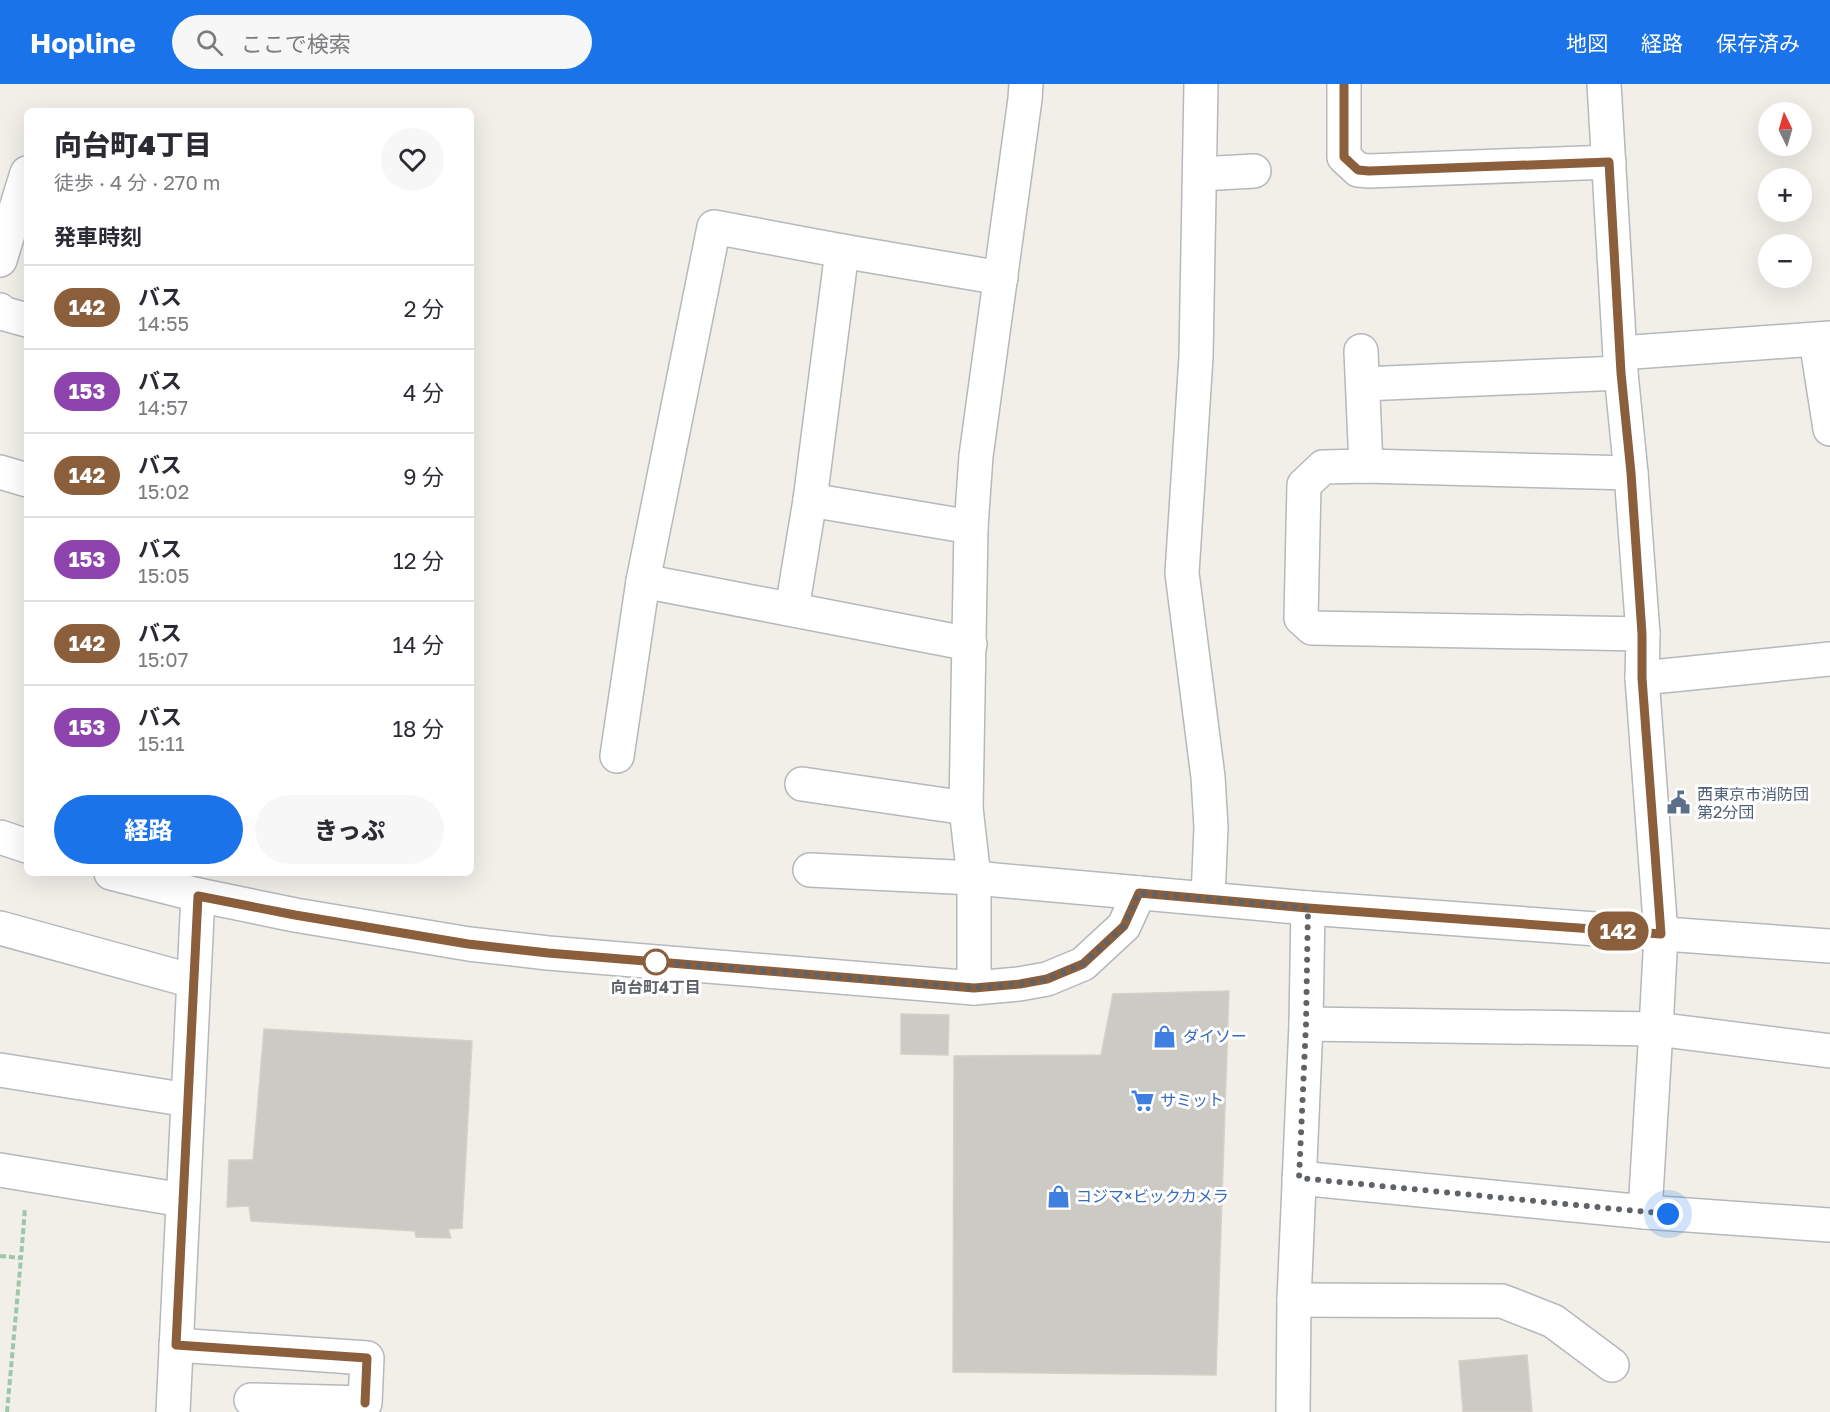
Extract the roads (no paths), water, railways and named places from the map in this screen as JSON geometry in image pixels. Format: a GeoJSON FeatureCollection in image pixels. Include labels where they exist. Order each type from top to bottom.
{"type":"FeatureCollection","features":[{"type":"Feature","properties":{"kind":"street"},"geometry":{"type":"LineString","coordinates":[[974,988],[974,878],[966,808],[971,527],[976,456],[1026,84]]}},
{"type":"Feature","properties":{"kind":"street"},"geometry":{"type":"LineString","coordinates":[[1202,84],[1196,357],[1182,573],[1208,777],[1211,827],[1208,898]]}},
{"type":"Feature","properties":{"kind":"street"},"geometry":{"type":"LineString","coordinates":[[1344,84],[1344,157],[1358,170],[1609,162]]}},
{"type":"Feature","properties":{"kind":"street"},"geometry":{"type":"LineString","coordinates":[[1604,84],[1620,363],[1631,473],[1642,634],[1642,678],[1661,934],[1645,1212]]}},
{"type":"Feature","properties":{"kind":"street"},"geometry":{"type":"LineString","coordinates":[[1200,174],[1254,171]]}},
{"type":"Feature","properties":{"kind":"street"},"geometry":{"type":"LineString","coordinates":[[0,260],[24,183]]}},
{"type":"Feature","properties":{"kind":"street"},"geometry":{"type":"LineString","coordinates":[[616,756],[643,581],[714,227],[1001,278]]}},
{"type":"Feature","properties":{"kind":"street"},"geometry":{"type":"LineString","coordinates":[[792,609],[810,500],[842,251]]}},
{"type":"Feature","properties":{"kind":"street"},"geometry":{"type":"LineString","coordinates":[[0,310],[1,313],[24,319]]}},
{"type":"Feature","properties":{"kind":"street"},"geometry":{"type":"LineString","coordinates":[[1363,384],[1620,363],[1823,339],[1830,429]]}},
{"type":"Feature","properties":{"kind":"street"},"geometry":{"type":"LineString","coordinates":[[1361,351],[1366,466]]}},
{"type":"Feature","properties":{"kind":"street"},"geometry":{"type":"LineString","coordinates":[[1631,473],[1366,466],[1323,467],[1304,485],[1301,618],[1312,628],[1642,634]]}},
{"type":"Feature","properties":{"kind":"street"},"geometry":{"type":"LineString","coordinates":[[0,471],[24,479]]}},
{"type":"Feature","properties":{"kind":"street"},"geometry":{"type":"LineString","coordinates":[[810,500],[971,527]]}},
{"type":"Feature","properties":{"kind":"street"},"geometry":{"type":"LineString","coordinates":[[643,581],[970,644]]}},
{"type":"Feature","properties":{"kind":"street"},"geometry":{"type":"LineString","coordinates":[[1642,678],[1830,659]]}},
{"type":"Feature","properties":{"kind":"street"},"geometry":{"type":"LineString","coordinates":[[802,784],[966,808]]}},
{"type":"Feature","properties":{"kind":"street"},"geometry":{"type":"LineString","coordinates":[[0,837],[24,845]]}},
{"type":"Feature","properties":{"kind":"street"},"geometry":{"type":"LineString","coordinates":[[810,870],[974,878],[1308,908],[1830,945]]}},
{"type":"Feature","properties":{"kind":"street"},"geometry":{"type":"LineString","coordinates":[[122,876],[198,896],[468,944],[560,954],[974,988],[1047,979],[1083,964],[1124,926],[1139,893]]}},
{"type":"Feature","properties":{"kind":"street"},"geometry":{"type":"LineString","coordinates":[[173,1412],[198,896]]}},
{"type":"Feature","properties":{"kind":"street"},"geometry":{"type":"LineString","coordinates":[[1293,1412],[1294,1299],[1306,1024],[1308,908]]}},
{"type":"Feature","properties":{"kind":"street"},"geometry":{"type":"LineString","coordinates":[[0,928],[193,981]]}},
{"type":"Feature","properties":{"kind":"street"},"geometry":{"type":"LineString","coordinates":[[1306,1024],[1656,1029],[1830,1051]]}},
{"type":"Feature","properties":{"kind":"street"},"geometry":{"type":"LineString","coordinates":[[0,1070],[188,1100]]}},
{"type":"Feature","properties":{"kind":"street"},"geometry":{"type":"LineString","coordinates":[[14,1172],[183,1200]]}},
{"type":"Feature","properties":{"kind":"street"},"geometry":{"type":"LineString","coordinates":[[1299,1178],[1645,1212],[1830,1225]]}},
{"type":"Feature","properties":{"kind":"street"},"geometry":{"type":"LineString","coordinates":[[1294,1299],[1502,1301],[1553,1321],[1612,1365]]}},
{"type":"Feature","properties":{"kind":"street"},"geometry":{"type":"LineString","coordinates":[[176,1345],[252,1350],[367,1358],[365,1403],[251,1406],[252,1350]]}},
{"type":"Feature","properties":{"kind":"place","name":"西東京市消防団 第2分団"},"geometry":{"type":"Point","coordinates":[1679,803]}},
{"type":"Feature","properties":{"kind":"place","name":"向台町4丁目"},"geometry":{"type":"Point","coordinates":[656,962]}},
{"type":"Feature","properties":{"kind":"place","name":"ダイソー"},"geometry":{"type":"Point","coordinates":[1165,1036]}},
{"type":"Feature","properties":{"kind":"place","name":"サミット"},"geometry":{"type":"Point","coordinates":[1142,1100]}},
{"type":"Feature","properties":{"kind":"place","name":"コジマ×ビックカメラ"},"geometry":{"type":"Point","coordinates":[1058,1196]}}]}
